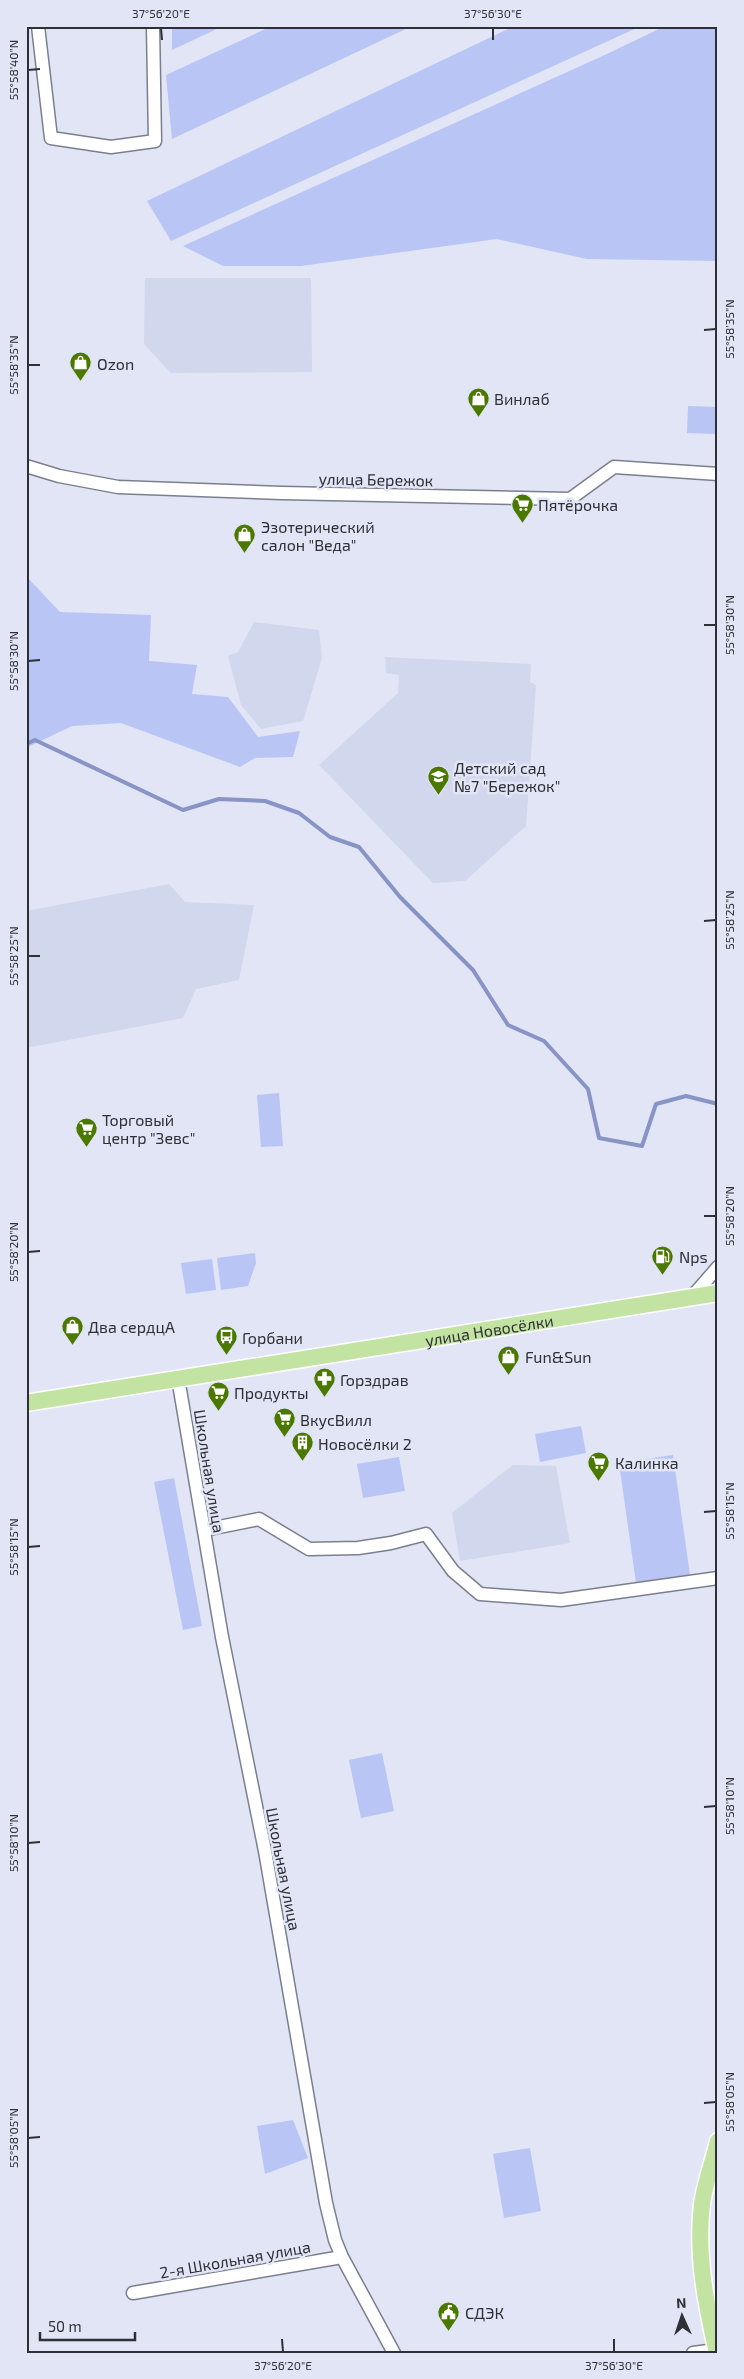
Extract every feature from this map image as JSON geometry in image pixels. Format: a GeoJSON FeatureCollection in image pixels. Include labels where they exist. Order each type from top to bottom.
{"type":"FeatureCollection","features":[{"type":"Feature","properties":{"kind":"main road","name":"улица Новосёлки"},"geometry":{"type":"LineString","coordinates":[[26,1403],[718,1293]]}},
{"type":"Feature","properties":{"kind":"main road"},"geometry":{"type":"LineString","coordinates":[[716,2351],[703,2290],[700,2248],[702,2204],[718,2141]]}},
{"type":"Feature","properties":{"kind":"street"},"geometry":{"type":"LineString","coordinates":[[38,26],[50,138],[111,147],[155,141],[153,26]]}},
{"type":"Feature","properties":{"kind":"street","name":"улица Бережок"},"geometry":{"type":"LineString","coordinates":[[26,466],[59,476],[118,487],[282,493],[570,499],[614,467],[718,474]]}},
{"type":"Feature","properties":{"kind":"street"},"geometry":{"type":"LineString","coordinates":[[691,1298],[718,1267]]}},
{"type":"Feature","properties":{"kind":"street","name":"Школьная улица"},"geometry":{"type":"LineString","coordinates":[[178,1378],[222,1637],[298,2035],[326,2203],[335,2240],[342,2258],[394,2353]]}},
{"type":"Feature","properties":{"kind":"street"},"geometry":{"type":"LineString","coordinates":[[204,1530],[259,1519],[309,1550],[358,1548],[391,1543],[426,1534],[453,1572],[480,1594],[561,1600],[718,1578]]}},
{"type":"Feature","properties":{"kind":"street","name":"2-я Школьная улица"},"geometry":{"type":"LineString","coordinates":[[133,2293],[342,2258]]}},
{"type":"Feature","properties":{"kind":"street"},"geometry":{"type":"LineString","coordinates":[[693,2353],[716,2351]]}},
{"type":"Feature","properties":{"kind":"shaded area"},"geometry":{"type":"Polygon","coordinates":[[[172,26],[223,26],[172,50],[172,26]]]}},
{"type":"Feature","properties":{"kind":"shaded area"},"geometry":{"type":"Polygon","coordinates":[[[272,26],[412,26],[172,139],[166,75],[272,26]]]}},
{"type":"Feature","properties":{"kind":"shaded area"},"geometry":{"type":"Polygon","coordinates":[[[514,26],[641,26],[171,241],[147,201],[514,26]]]}},
{"type":"Feature","properties":{"kind":"shaded area"},"geometry":{"type":"Polygon","coordinates":[[[665,26],[718,26],[718,261],[587,259],[497,239],[301,266],[223,266],[183,246],[607,54],[665,26]]]}},
{"type":"Feature","properties":{"kind":"shaded area"},"geometry":{"type":"Polygon","coordinates":[[[145,278],[311,278],[312,372],[171,373],[144,344],[145,278]]]}},
{"type":"Feature","properties":{"kind":"shaded area"},"geometry":{"type":"Polygon","coordinates":[[[688,406],[718,407],[718,434],[687,433],[688,406]]]}},
{"type":"Feature","properties":{"kind":"shaded area"},"geometry":{"type":"Polygon","coordinates":[[[26,576],[60,612],[151,615],[149,661],[197,665],[192,694],[228,697],[258,737],[300,731],[293,757],[255,758],[240,767],[121,723],[72,726],[26,748],[26,576]]]}},
{"type":"Feature","properties":{"kind":"shaded area"},"geometry":{"type":"Polygon","coordinates":[[[254,622],[319,630],[322,658],[303,721],[261,729],[241,705],[228,656],[238,652],[254,622]]]}},
{"type":"Feature","properties":{"kind":"shaded area","name":"Детский сад №7 \"Бережок\""},"geometry":{"type":"Polygon","coordinates":[[[385,657],[531,664],[530,682],[536,685],[526,826],[465,881],[433,883],[319,765],[398,693],[399,675],[386,673],[385,657]]]}},
{"type":"Feature","properties":{"kind":"shaded area"},"geometry":{"type":"Polygon","coordinates":[[[169,884],[185,902],[254,905],[239,980],[196,989],[183,1018],[26,1048],[26,911],[169,884]]]}},
{"type":"Feature","properties":{"kind":"shaded area"},"geometry":{"type":"Polygon","coordinates":[[[279,1093],[283,1146],[261,1147],[257,1095],[279,1093]]]}},
{"type":"Feature","properties":{"kind":"shaded area"},"geometry":{"type":"Polygon","coordinates":[[[255,1253],[256,1263],[248,1286],[221,1290],[217,1258],[255,1253]]]}},
{"type":"Feature","properties":{"kind":"shaded area"},"geometry":{"type":"Polygon","coordinates":[[[212,1259],[216,1290],[186,1294],[181,1263],[212,1259]]]}},
{"type":"Feature","properties":{"kind":"shaded area"},"geometry":{"type":"Polygon","coordinates":[[[581,1426],[586,1453],[540,1462],[535,1434],[581,1426]]]}},
{"type":"Feature","properties":{"kind":"shaded area"},"geometry":{"type":"Polygon","coordinates":[[[673,1455],[690,1575],[636,1583],[619,1463],[673,1455]]]}},
{"type":"Feature","properties":{"kind":"shaded area"},"geometry":{"type":"Polygon","coordinates":[[[399,1457],[405,1491],[363,1498],[357,1464],[399,1457]]]}},
{"type":"Feature","properties":{"kind":"shaded area"},"geometry":{"type":"Polygon","coordinates":[[[513,1465],[556,1466],[570,1543],[460,1561],[452,1513],[513,1465]]]}},
{"type":"Feature","properties":{"kind":"shaded area"},"geometry":{"type":"Polygon","coordinates":[[[174,1478],[202,1626],[183,1630],[154,1482],[174,1478]]]}},
{"type":"Feature","properties":{"kind":"shaded area"},"geometry":{"type":"Polygon","coordinates":[[[382,1753],[394,1811],[361,1818],[349,1760],[382,1753]]]}},
{"type":"Feature","properties":{"kind":"shaded area"},"geometry":{"type":"Polygon","coordinates":[[[293,2120],[308,2158],[265,2174],[257,2126],[293,2120]]]}},
{"type":"Feature","properties":{"kind":"shaded area"},"geometry":{"type":"Polygon","coordinates":[[[530,2148],[541,2211],[504,2218],[493,2154],[530,2148]]]}},
{"type":"Feature","properties":{"kind":"waterway"},"geometry":{"type":"LineString","coordinates":[[26,744],[35,740],[183,810],[219,799],[265,801],[299,813],[330,837],[359,847],[400,897],[473,970],[508,1025],[544,1041],[588,1089],[599,1138],[642,1146],[656,1104],[686,1096],[718,1104]]}},
{"type":"Feature","properties":{"kind":"place","name":"Ozon"},"geometry":{"type":"Point","coordinates":[81,382]}},
{"type":"Feature","properties":{"kind":"place","name":"Винлаб"},"geometry":{"type":"Point","coordinates":[478,417]}},
{"type":"Feature","properties":{"kind":"place","name":"Пятёрочка"},"geometry":{"type":"Point","coordinates":[522,523]}},
{"type":"Feature","properties":{"kind":"place","name":"Эзотерический салон \"Веда\""},"geometry":{"type":"Point","coordinates":[245,554]}},
{"type":"Feature","properties":{"kind":"place","name":"Детский сад №7 \"Бережок\""},"geometry":{"type":"Point","coordinates":[438,795]}},
{"type":"Feature","properties":{"kind":"place","name":"Торговый центр \"Зевс\""},"geometry":{"type":"Point","coordinates":[86,1147]}},
{"type":"Feature","properties":{"kind":"place","name":"Nps"},"geometry":{"type":"Point","coordinates":[663,1275]}},
{"type":"Feature","properties":{"kind":"place","name":"Два сердцА"},"geometry":{"type":"Point","coordinates":[72,1345]}},
{"type":"Feature","properties":{"kind":"place","name":"Горбани"},"geometry":{"type":"Point","coordinates":[226,1356]}},
{"type":"Feature","properties":{"kind":"place","name":"Fun&Sun"},"geometry":{"type":"Point","coordinates":[509,1375]}},
{"type":"Feature","properties":{"kind":"place","name":"Горздрав"},"geometry":{"type":"Point","coordinates":[324,1398]}},
{"type":"Feature","properties":{"kind":"place","name":"Продукты"},"geometry":{"type":"Point","coordinates":[218,1411]}},
{"type":"Feature","properties":{"kind":"place","name":"ВкусВилл"},"geometry":{"type":"Point","coordinates":[284,1438]}},
{"type":"Feature","properties":{"kind":"place","name":"Новосёлки 2"},"geometry":{"type":"Point","coordinates":[302,1462]}},
{"type":"Feature","properties":{"kind":"place","name":"Калинка"},"geometry":{"type":"Point","coordinates":[599,1481]}},
{"type":"Feature","properties":{"kind":"place","name":"СДЭК"},"geometry":{"type":"Point","coordinates":[449,2331]}}]}
